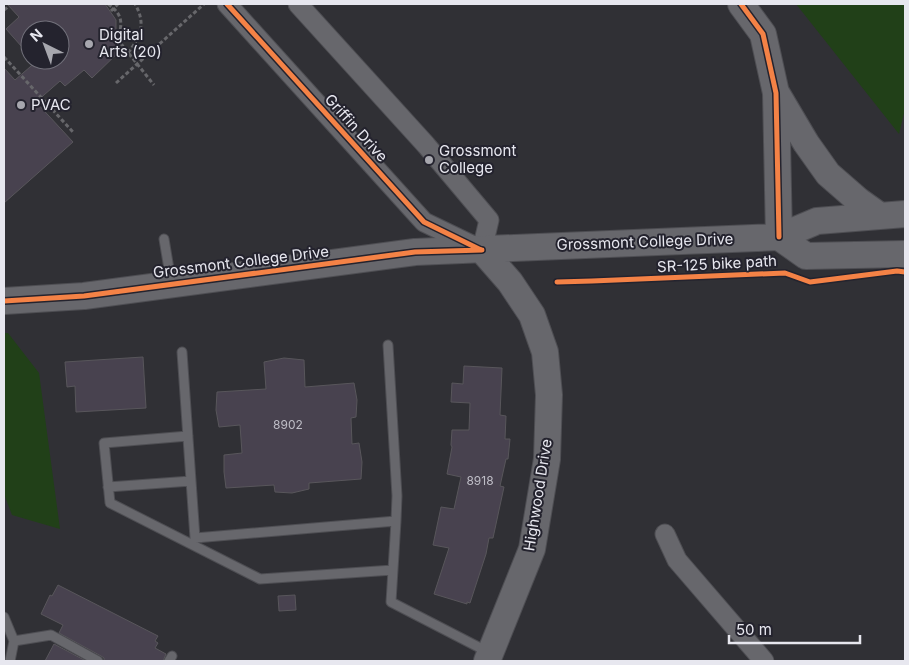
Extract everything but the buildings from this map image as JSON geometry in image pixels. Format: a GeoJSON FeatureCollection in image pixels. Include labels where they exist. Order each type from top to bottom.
{"type":"FeatureCollection","features":[{"type":"Feature","properties":{"kind":"main road"},"geometry":{"type":"LineString","coordinates":[[741,4],[763,34],[776,93],[779,237],[806,256],[905,254]]}},
{"type":"Feature","properties":{"kind":"main road"},"geometry":{"type":"LineString","coordinates":[[776,93],[806,143],[828,174],[859,201],[893,215]]}},
{"type":"Feature","properties":{"kind":"main road","name":"Grossmont College Drive"},"geometry":{"type":"LineString","coordinates":[[4,301],[84,296],[415,252],[779,237],[817,221],[893,215]]}},
{"type":"Feature","properties":{"kind":"main road","name":"Highwood Drive"},"geometry":{"type":"LineString","coordinates":[[482,250],[510,282],[532,315],[545,352],[549,395],[547,459],[532,549],[489,657]]}},
{"type":"Feature","properties":{"kind":"street","name":"Griffin Drive"},"geometry":{"type":"LineString","coordinates":[[226,4],[424,222],[482,250]]}},
{"type":"Feature","properties":{"kind":"street"},"geometry":{"type":"LineString","coordinates":[[298,4],[426,145],[489,220],[482,250]]}},
{"type":"Feature","properties":{"kind":"street"},"geometry":{"type":"LineString","coordinates":[[665,534],[677,560],[764,661]]}},
{"type":"Feature","properties":{"kind":"lane"},"geometry":{"type":"LineString","coordinates":[[164,240],[171,284]]}},
{"type":"Feature","properties":{"kind":"lane"},"geometry":{"type":"LineString","coordinates":[[388,345],[397,496],[390,602],[489,657]]}},
{"type":"Feature","properties":{"kind":"lane"},"geometry":{"type":"LineString","coordinates":[[182,352],[194,541]]}},
{"type":"Feature","properties":{"kind":"lane"},"geometry":{"type":"LineString","coordinates":[[188,436],[104,443],[110,502],[194,541],[260,579],[393,570]]}},
{"type":"Feature","properties":{"kind":"lane"},"geometry":{"type":"LineString","coordinates":[[108,487],[191,481]]}},
{"type":"Feature","properties":{"kind":"lane"},"geometry":{"type":"LineString","coordinates":[[194,541],[396,521]]}},
{"type":"Feature","properties":{"kind":"lane"},"geometry":{"type":"LineString","coordinates":[[4,617],[14,642],[10,661]]}},
{"type":"Feature","properties":{"kind":"lane"},"geometry":{"type":"LineString","coordinates":[[14,642],[51,635],[98,661]]}},
{"type":"Feature","properties":{"kind":"path"},"geometry":{"type":"LineString","coordinates":[[108,4],[120,18],[121,27],[118,40],[154,85]]}},
{"type":"Feature","properties":{"kind":"path"},"geometry":{"type":"LineString","coordinates":[[113,9],[118,4]]}},
{"type":"Feature","properties":{"kind":"path"},"geometry":{"type":"LineString","coordinates":[[128,52],[136,43],[140,33],[141,22],[138,8],[135,4]]}},
{"type":"Feature","properties":{"kind":"path"},"geometry":{"type":"LineString","coordinates":[[116,83],[204,4]]}},
{"type":"Feature","properties":{"kind":"path"},"geometry":{"type":"LineString","coordinates":[[4,10],[8,6]]}},
{"type":"Feature","properties":{"kind":"path"},"geometry":{"type":"LineString","coordinates":[[4,57],[73,132]]}},
{"type":"Feature","properties":{"kind":"green space"},"geometry":{"type":"Polygon","coordinates":[[[796,4],[905,4],[905,109],[899,134],[796,4]]]}},
{"type":"Feature","properties":{"kind":"green space"},"geometry":{"type":"Polygon","coordinates":[[[4,333],[8,333],[39,373],[60,529],[12,515],[4,494],[4,333]]]}},
{"type":"Feature","properties":{"kind":"cycle path"},"geometry":{"type":"LineString","coordinates":[[227,4],[424,222],[481,250]]}},
{"type":"Feature","properties":{"kind":"cycle path"},"geometry":{"type":"LineString","coordinates":[[741,4],[763,34],[776,93],[779,237]]}},
{"type":"Feature","properties":{"kind":"cycle path"},"geometry":{"type":"LineString","coordinates":[[4,301],[84,296],[415,252],[482,250]]}},
{"type":"Feature","properties":{"kind":"cycle path","name":"SR-125 bike path"},"geometry":{"type":"LineString","coordinates":[[557,282],[785,273],[810,282],[897,271],[905,272]]}},
{"type":"Feature","properties":{"kind":"place","name":"Digital Arts (20)"},"geometry":{"type":"Point","coordinates":[89,44]}},
{"type":"Feature","properties":{"kind":"place","name":"PVAC"},"geometry":{"type":"Point","coordinates":[21,105]}},
{"type":"Feature","properties":{"kind":"place","name":"Grossmont College"},"geometry":{"type":"Point","coordinates":[429,160]}}]}
